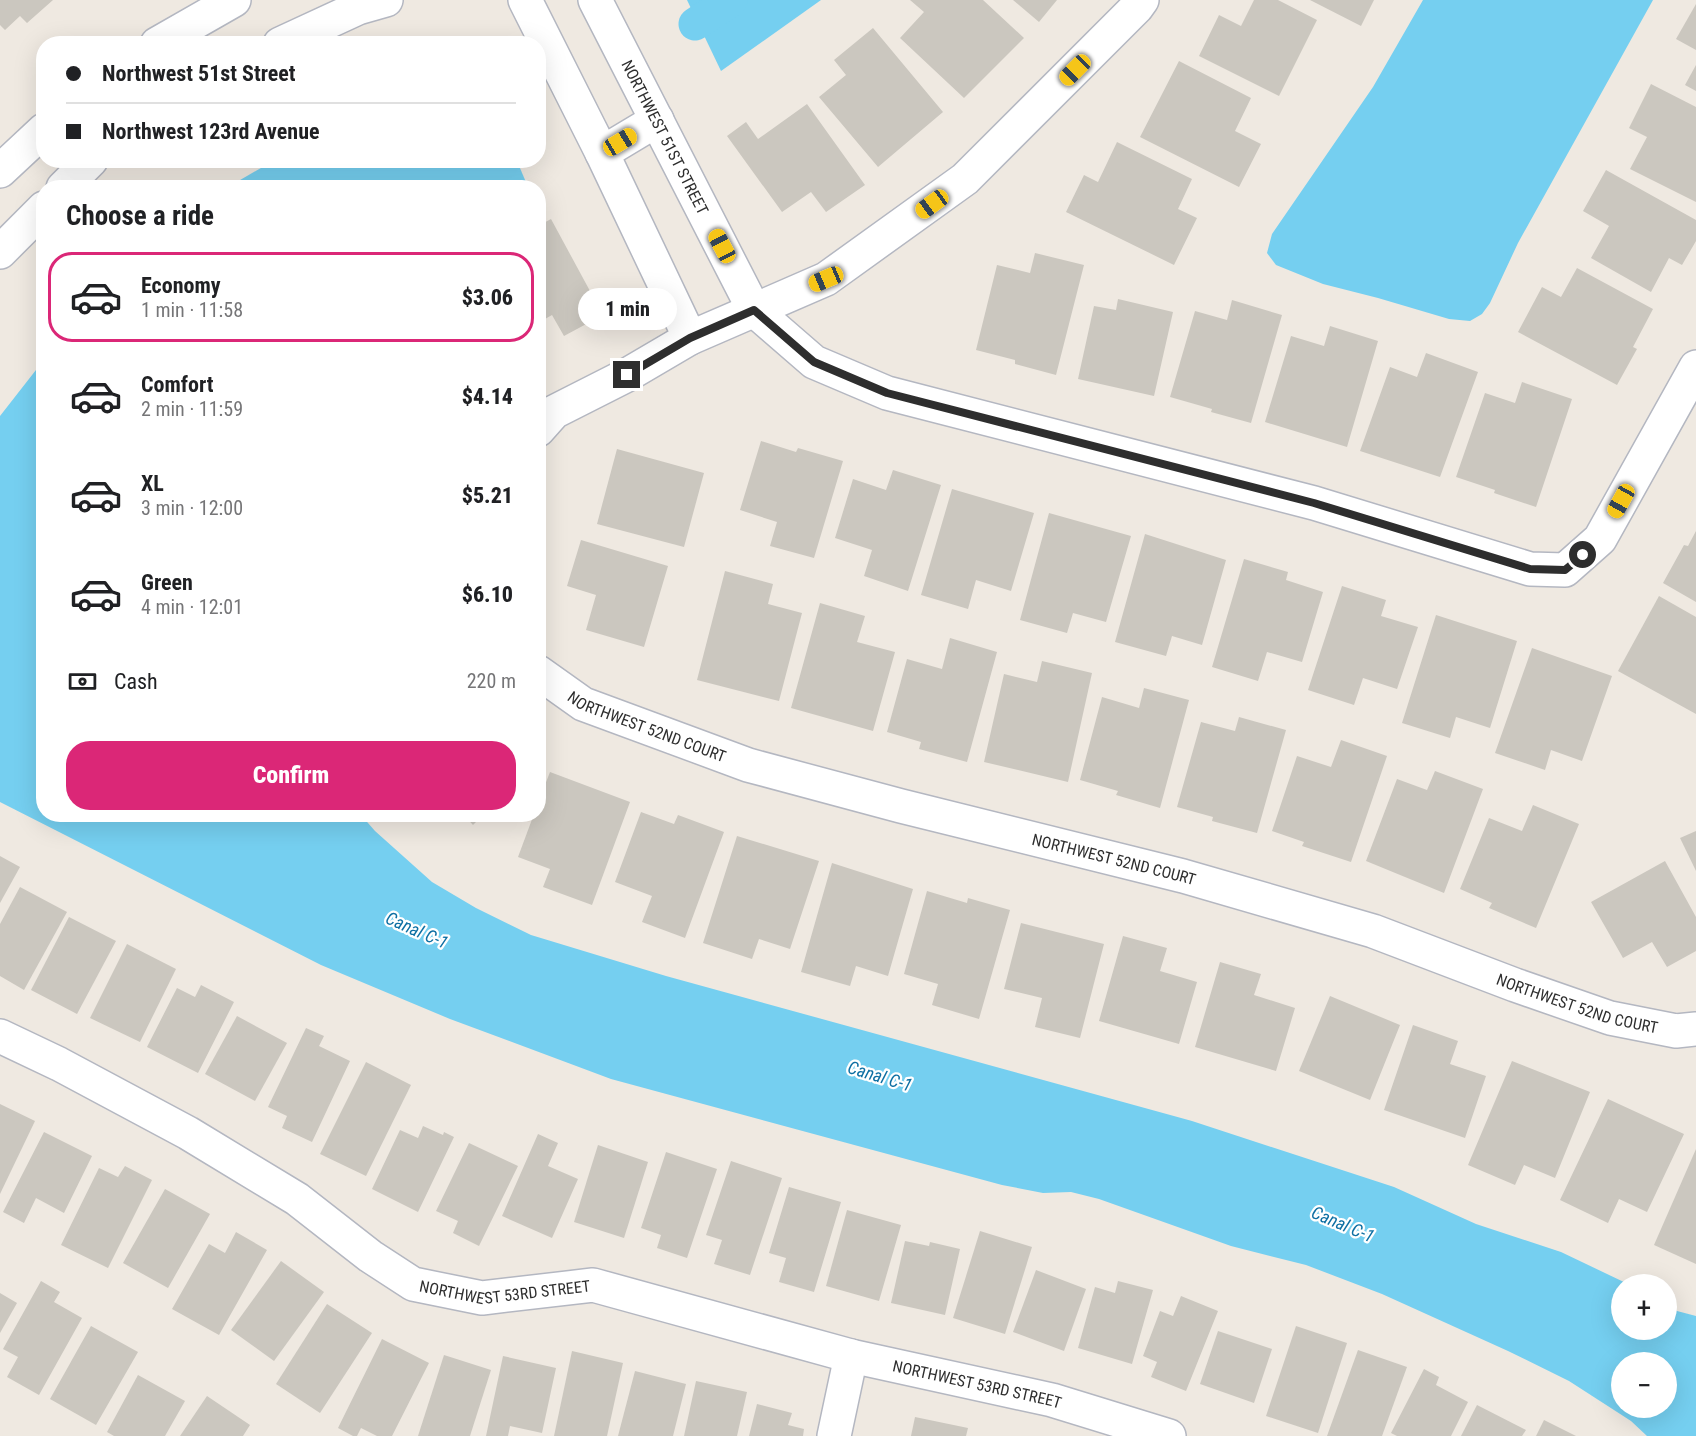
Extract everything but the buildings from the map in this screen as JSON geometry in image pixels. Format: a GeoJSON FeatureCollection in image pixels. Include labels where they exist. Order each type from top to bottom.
{"type":"FeatureCollection","features":[{"type":"Feature","properties":{"kind":"street"},"geometry":{"type":"LineString","coordinates":[[171,36],[234,0]]}},
{"type":"Feature","properties":{"kind":"street"},"geometry":{"type":"LineString","coordinates":[[297,36],[358,8],[386,0]]}},
{"type":"Feature","properties":{"kind":"street"},"geometry":{"type":"LineString","coordinates":[[525,0],[543,36]]}},
{"type":"Feature","properties":{"kind":"street","name":"NORTHWEST 51ST STREET"},"geometry":{"type":"LineString","coordinates":[[595,0],[754,310],[814,362],[887,393],[1314,503],[1530,569],[1565,570],[1600,539],[1696,367]]}},
{"type":"Feature","properties":{"kind":"street"},"geometry":{"type":"LineString","coordinates":[[546,421],[554,412],[627,375],[690,338],[826,279],[965,179],[1130,15],[1142,0]]}},
{"type":"Feature","properties":{"kind":"street"},"geometry":{"type":"LineString","coordinates":[[546,42],[690,338]]}},
{"type":"Feature","properties":{"kind":"street"},"geometry":{"type":"LineString","coordinates":[[602,153],[657,120]]}},
{"type":"Feature","properties":{"kind":"street"},"geometry":{"type":"LineString","coordinates":[[0,171],[36,137]]}},
{"type":"Feature","properties":{"kind":"street"},"geometry":{"type":"LineString","coordinates":[[71,180],[83,168]]}},
{"type":"Feature","properties":{"kind":"street"},"geometry":{"type":"LineString","coordinates":[[0,252],[36,216]]}},
{"type":"Feature","properties":{"kind":"street","name":"NORTHWEST 52ND COURT"},"geometry":{"type":"LineString","coordinates":[[546,678],[583,704],[748,765],[901,806],[1183,876],[1373,931],[1515,986],[1610,1018],[1676,1031],[1696,1029]]}},
{"type":"Feature","properties":{"kind":"street","name":"NORTHWEST 53RD STREET"},"geometry":{"type":"LineString","coordinates":[[0,1036],[59,1064],[188,1133],[297,1199],[370,1256],[413,1284],[482,1298],[592,1285],[851,1356],[1052,1400],[1169,1436]]}},
{"type":"Feature","properties":{"kind":"street"},"geometry":{"type":"LineString","coordinates":[[834,1436],[851,1356]]}},
{"type":"Feature","properties":{"kind":"water"},"geometry":{"type":"Polygon","coordinates":[[[687,0],[821,0],[721,71],[687,0]]]}},
{"type":"Feature","properties":{"kind":"water"},"geometry":{"type":"Polygon","coordinates":[[[1423,0],[1653,0],[1518,243],[1490,303],[1482,314],[1470,321],[1449,319],[1323,284],[1276,265],[1267,253],[1272,234],[1373,87],[1423,0]]]}},
{"type":"Feature","properties":{"kind":"water"},"geometry":{"type":"Polygon","coordinates":[[[261,168],[520,168],[525,180],[240,180],[261,168]]]}},
{"type":"Feature","properties":{"kind":"water"},"geometry":{"type":"Polygon","coordinates":[[[36,370],[36,820],[0,802],[0,416],[36,370]]]}},
{"type":"Feature","properties":{"kind":"water","name":"Canal C-1"},"geometry":{"type":"Polygon","coordinates":[[[39,822],[367,822],[432,882],[476,908],[531,935],[666,976],[1192,1121],[1394,1187],[1476,1224],[1561,1252],[1611,1276],[1611,1340],[1677,1340],[1677,1311],[1696,1316],[1696,1436],[1647,1436],[1626,1418],[1677,1418],[1677,1352],[1611,1352],[1611,1408],[1569,1381],[1508,1351],[1382,1294],[1306,1265],[1231,1246],[1099,1199],[1071,1192],[1043,1193],[1002,1185],[611,1079],[450,1019],[321,965],[39,822]]]}},
{"type":"Feature","properties":{"kind":"waterway"},"geometry":{"type":"LineString","coordinates":[[695,24],[731,0]]}},
{"type":"Feature","properties":{"kind":"route"},"geometry":{"type":"LineString","coordinates":[[627,375],[690,338],[754,310],[814,362],[887,393],[1314,503],[1530,569],[1565,570],[1583,555]]}}]}
